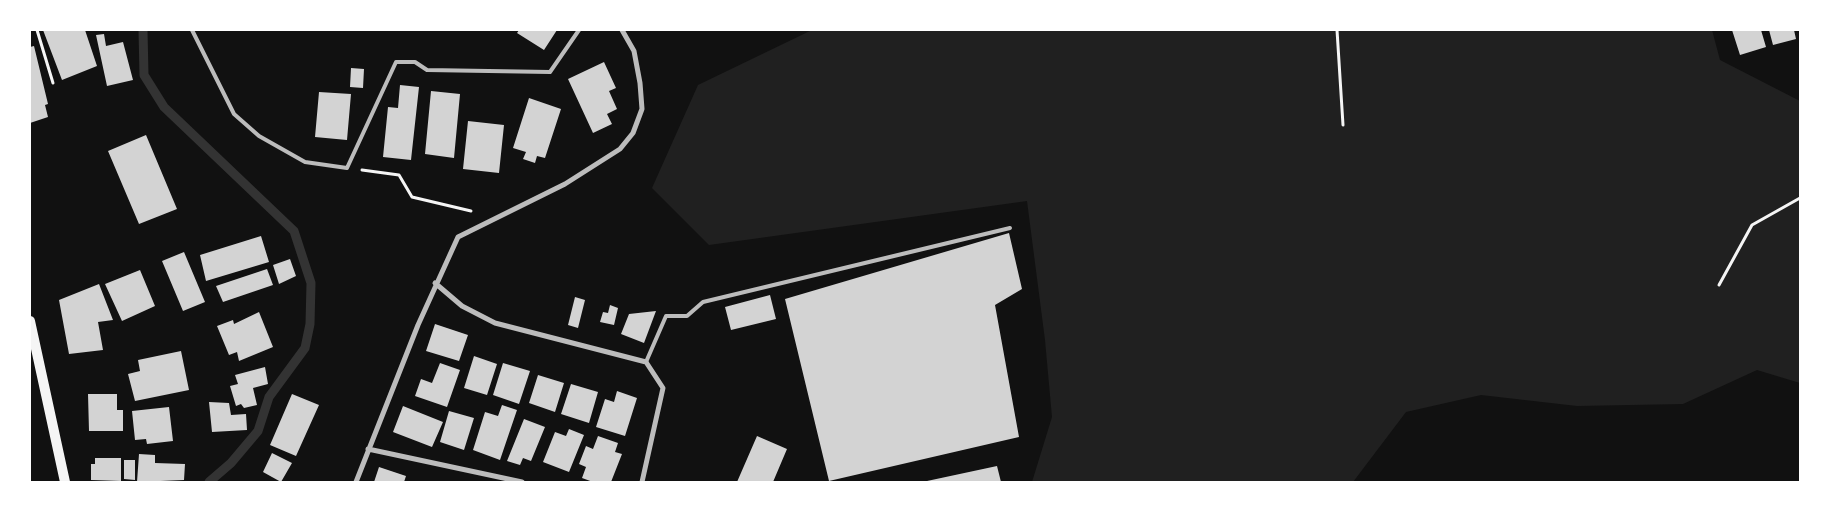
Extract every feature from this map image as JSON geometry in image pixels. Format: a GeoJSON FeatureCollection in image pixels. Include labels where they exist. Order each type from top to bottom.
{"type":"FeatureCollection","features":[{"type":"Feature","properties":{"kind":"main road"},"geometry":{"type":"LineString","coordinates":[[30,321],[65,482]]}},
{"type":"Feature","properties":{"kind":"street"},"geometry":{"type":"LineString","coordinates":[[356,482],[436,283],[458,237],[496,216],[565,184],[594,167],[620,149],[633,133],[642,109],[640,83],[634,51],[622,30]]}},
{"type":"Feature","properties":{"kind":"street"},"geometry":{"type":"LineString","coordinates":[[436,283],[462,306],[495,323],[646,362],[663,388],[642,482]]}},
{"type":"Feature","properties":{"kind":"street"},"geometry":{"type":"LineString","coordinates":[[368,449],[522,482]]}},
{"type":"Feature","properties":{"kind":"lane"},"geometry":{"type":"LineString","coordinates":[[192,30],[234,114],[259,136],[305,162],[347,168],[396,62],[415,62],[427,70],[550,72],[579,30]]}},
{"type":"Feature","properties":{"kind":"lane"},"geometry":{"type":"LineString","coordinates":[[646,362],[666,316],[687,316],[703,302],[1010,228]]}},
{"type":"Feature","properties":{"kind":"path"},"geometry":{"type":"LineString","coordinates":[[37,30],[53,83]]}},
{"type":"Feature","properties":{"kind":"path"},"geometry":{"type":"LineString","coordinates":[[1337,30],[1343,124]]}},
{"type":"Feature","properties":{"kind":"path"},"geometry":{"type":"LineString","coordinates":[[347,168],[399,175],[412,197],[496,216]]}},
{"type":"Feature","properties":{"kind":"path"},"geometry":{"type":"LineString","coordinates":[[1718,284],[1752,224],[1800,198]]}},
{"type":"Feature","properties":{"kind":"shaded area"},"geometry":{"type":"Polygon","coordinates":[[[812,30],[1712,30],[1720,60],[1800,101],[1800,383],[1757,370],[1683,404],[1577,406],[1481,395],[1406,412],[1353,482],[1032,482],[1052,417],[1045,340],[1027,201],[709,245],[652,188],[698,85],[812,30]]]}},
{"type":"Feature","properties":{"kind":"building"},"geometry":{"type":"Polygon","coordinates":[[[43,30],[85,30],[97,66],[62,80],[43,30]]]}},
{"type":"Feature","properties":{"kind":"building"},"geometry":{"type":"Polygon","coordinates":[[[519,30],[557,30],[544,50],[517,33],[519,30]]]}},
{"type":"Feature","properties":{"kind":"building"},"geometry":{"type":"Polygon","coordinates":[[[1732,30],[1761,30],[1766,47],[1740,55],[1732,30]]]}},
{"type":"Feature","properties":{"kind":"building"},"geometry":{"type":"Polygon","coordinates":[[[1769,30],[1794,30],[1796,39],[1773,45],[1769,30]]]}},
{"type":"Feature","properties":{"kind":"building"},"geometry":{"type":"Polygon","coordinates":[[[104,34],[106,46],[123,42],[133,80],[107,86],[96,35],[104,34]]]}},
{"type":"Feature","properties":{"kind":"building"},"geometry":{"type":"Polygon","coordinates":[[[34,46],[48,104],[45,105],[48,117],[30,123],[30,47],[34,46]]]}},
{"type":"Feature","properties":{"kind":"building"},"geometry":{"type":"Polygon","coordinates":[[[604,62],[616,88],[609,91],[617,109],[607,114],[612,124],[593,133],[568,79],[604,62]]]}},
{"type":"Feature","properties":{"kind":"building"},"geometry":{"type":"Polygon","coordinates":[[[351,68],[364,69],[363,88],[350,87],[351,68]]]}},
{"type":"Feature","properties":{"kind":"building"},"geometry":{"type":"Polygon","coordinates":[[[400,85],[419,87],[411,160],[383,157],[388,107],[398,108],[400,85]]]}},
{"type":"Feature","properties":{"kind":"building"},"geometry":{"type":"Polygon","coordinates":[[[431,91],[460,94],[454,158],[425,154],[431,91]]]}},
{"type":"Feature","properties":{"kind":"building"},"geometry":{"type":"Polygon","coordinates":[[[319,92],[351,94],[347,140],[315,137],[319,92]]]}},
{"type":"Feature","properties":{"kind":"building"},"geometry":{"type":"Polygon","coordinates":[[[529,98],[561,109],[545,158],[537,156],[535,163],[523,159],[526,152],[513,148],[529,98]]]}},
{"type":"Feature","properties":{"kind":"building"},"geometry":{"type":"Polygon","coordinates":[[[468,121],[504,125],[499,173],[463,169],[468,121]]]}},
{"type":"Feature","properties":{"kind":"building"},"geometry":{"type":"Polygon","coordinates":[[[146,135],[177,209],[139,224],[108,151],[146,135]]]}},
{"type":"Feature","properties":{"kind":"building"},"geometry":{"type":"Polygon","coordinates":[[[1009,233],[1022,289],[995,305],[1019,437],[829,481],[785,299],[1009,233]]]}},
{"type":"Feature","properties":{"kind":"building"},"geometry":{"type":"Polygon","coordinates":[[[261,236],[269,262],[206,281],[200,255],[261,236]]]}},
{"type":"Feature","properties":{"kind":"building"},"geometry":{"type":"Polygon","coordinates":[[[184,252],[205,302],[183,311],[162,261],[184,252]]]}},
{"type":"Feature","properties":{"kind":"building"},"geometry":{"type":"Polygon","coordinates":[[[290,259],[296,276],[279,284],[273,265],[290,259]]]}},
{"type":"Feature","properties":{"kind":"building"},"geometry":{"type":"Polygon","coordinates":[[[267,269],[273,285],[223,302],[216,286],[267,269]]]}},
{"type":"Feature","properties":{"kind":"building"},"geometry":{"type":"Polygon","coordinates":[[[140,270],[155,306],[122,321],[105,284],[140,270]]]}},
{"type":"Feature","properties":{"kind":"building"},"geometry":{"type":"Polygon","coordinates":[[[99,284],[113,320],[98,322],[103,350],[69,354],[59,300],[99,284]]]}},
{"type":"Feature","properties":{"kind":"building"},"geometry":{"type":"Polygon","coordinates":[[[770,295],[776,319],[731,330],[725,307],[770,295]]]}},
{"type":"Feature","properties":{"kind":"building"},"geometry":{"type":"Polygon","coordinates":[[[575,297],[585,300],[578,328],[568,325],[575,297]]]}},
{"type":"Feature","properties":{"kind":"building"},"geometry":{"type":"Polygon","coordinates":[[[610,305],[618,308],[614,325],[600,322],[603,312],[608,313],[610,305]]]}},
{"type":"Feature","properties":{"kind":"building"},"geometry":{"type":"Polygon","coordinates":[[[656,311],[644,343],[621,334],[629,314],[656,311]]]}},
{"type":"Feature","properties":{"kind":"building"},"geometry":{"type":"Polygon","coordinates":[[[259,312],[273,347],[239,361],[237,352],[229,355],[217,326],[233,320],[234,324],[259,312]]]}},
{"type":"Feature","properties":{"kind":"building"},"geometry":{"type":"Polygon","coordinates":[[[435,324],[468,335],[459,361],[426,351],[435,324]]]}},
{"type":"Feature","properties":{"kind":"building"},"geometry":{"type":"Polygon","coordinates":[[[181,351],[189,390],[135,401],[128,374],[140,371],[138,360],[181,351]]]}},
{"type":"Feature","properties":{"kind":"building"},"geometry":{"type":"Polygon","coordinates":[[[474,356],[497,364],[487,395],[464,388],[474,356]]]}},
{"type":"Feature","properties":{"kind":"building"},"geometry":{"type":"Polygon","coordinates":[[[440,363],[460,370],[447,407],[415,396],[421,379],[432,383],[440,363]]]}},
{"type":"Feature","properties":{"kind":"building"},"geometry":{"type":"Polygon","coordinates":[[[503,363],[530,371],[519,404],[493,395],[503,363]]]}},
{"type":"Feature","properties":{"kind":"building"},"geometry":{"type":"Polygon","coordinates":[[[265,367],[268,384],[253,388],[257,405],[244,408],[241,404],[236,406],[230,386],[238,384],[235,375],[265,367]]]}},
{"type":"Feature","properties":{"kind":"building"},"geometry":{"type":"Polygon","coordinates":[[[538,375],[564,383],[555,412],[529,403],[538,375]]]}},
{"type":"Feature","properties":{"kind":"building"},"geometry":{"type":"Polygon","coordinates":[[[571,384],[598,392],[589,423],[561,414],[571,384]]]}},
{"type":"Feature","properties":{"kind":"building"},"geometry":{"type":"Polygon","coordinates":[[[617,391],[637,398],[625,436],[596,427],[605,399],[614,402],[617,391]]]}},
{"type":"Feature","properties":{"kind":"building"},"geometry":{"type":"Polygon","coordinates":[[[88,394],[117,394],[117,410],[123,410],[123,431],[89,431],[88,394]]]}},
{"type":"Feature","properties":{"kind":"building"},"geometry":{"type":"Polygon","coordinates":[[[292,394],[319,405],[296,456],[270,445],[292,394]]]}},
{"type":"Feature","properties":{"kind":"building"},"geometry":{"type":"Polygon","coordinates":[[[209,402],[229,403],[231,415],[246,414],[247,430],[212,432],[209,402]]]}},
{"type":"Feature","properties":{"kind":"building"},"geometry":{"type":"Polygon","coordinates":[[[502,405],[517,410],[500,460],[473,450],[485,412],[498,416],[502,405]]]}},
{"type":"Feature","properties":{"kind":"building"},"geometry":{"type":"Polygon","coordinates":[[[403,406],[443,422],[432,447],[393,432],[403,406]]]}},
{"type":"Feature","properties":{"kind":"building"},"geometry":{"type":"Polygon","coordinates":[[[169,407],[173,441],[147,444],[146,439],[135,440],[132,411],[169,407]]]}},
{"type":"Feature","properties":{"kind":"building"},"geometry":{"type":"Polygon","coordinates":[[[449,411],[474,418],[464,450],[440,442],[449,411]]]}},
{"type":"Feature","properties":{"kind":"building"},"geometry":{"type":"Polygon","coordinates":[[[524,419],[545,427],[531,461],[523,458],[520,465],[507,461],[524,419]]]}},
{"type":"Feature","properties":{"kind":"building"},"geometry":{"type":"Polygon","coordinates":[[[569,429],[584,435],[569,472],[543,462],[555,432],[566,436],[569,429]]]}},
{"type":"Feature","properties":{"kind":"building"},"geometry":{"type":"Polygon","coordinates":[[[598,436],[618,443],[615,452],[622,454],[611,482],[593,482],[582,478],[586,467],[579,464],[586,446],[593,449],[598,436]]]}},
{"type":"Feature","properties":{"kind":"building"},"geometry":{"type":"Polygon","coordinates":[[[757,436],[787,449],[773,482],[737,482],[757,436]]]}},
{"type":"Feature","properties":{"kind":"building"},"geometry":{"type":"Polygon","coordinates":[[[272,453],[292,463],[281,482],[263,472],[272,453]]]}},
{"type":"Feature","properties":{"kind":"building"},"geometry":{"type":"Polygon","coordinates":[[[139,454],[155,455],[155,463],[185,464],[184,480],[137,482],[139,454]]]}},
{"type":"Feature","properties":{"kind":"building"},"geometry":{"type":"Polygon","coordinates":[[[95,458],[121,458],[121,481],[91,480],[91,464],[95,464],[95,458]]]}},
{"type":"Feature","properties":{"kind":"building"},"geometry":{"type":"Polygon","coordinates":[[[124,460],[135,460],[135,480],[124,479],[124,460]]]}},
{"type":"Feature","properties":{"kind":"building"},"geometry":{"type":"Polygon","coordinates":[[[997,466],[1001,482],[927,482],[927,481],[997,466]]]}},
{"type":"Feature","properties":{"kind":"building"},"geometry":{"type":"Polygon","coordinates":[[[379,467],[406,476],[404,482],[374,482],[379,467]]]}},
{"type":"Feature","properties":{"kind":"waterway"},"geometry":{"type":"LineString","coordinates":[[143,30],[144,75],[164,107],[294,231],[311,283],[310,324],[305,348],[269,397],[258,431],[231,463],[209,482]]}}]}
